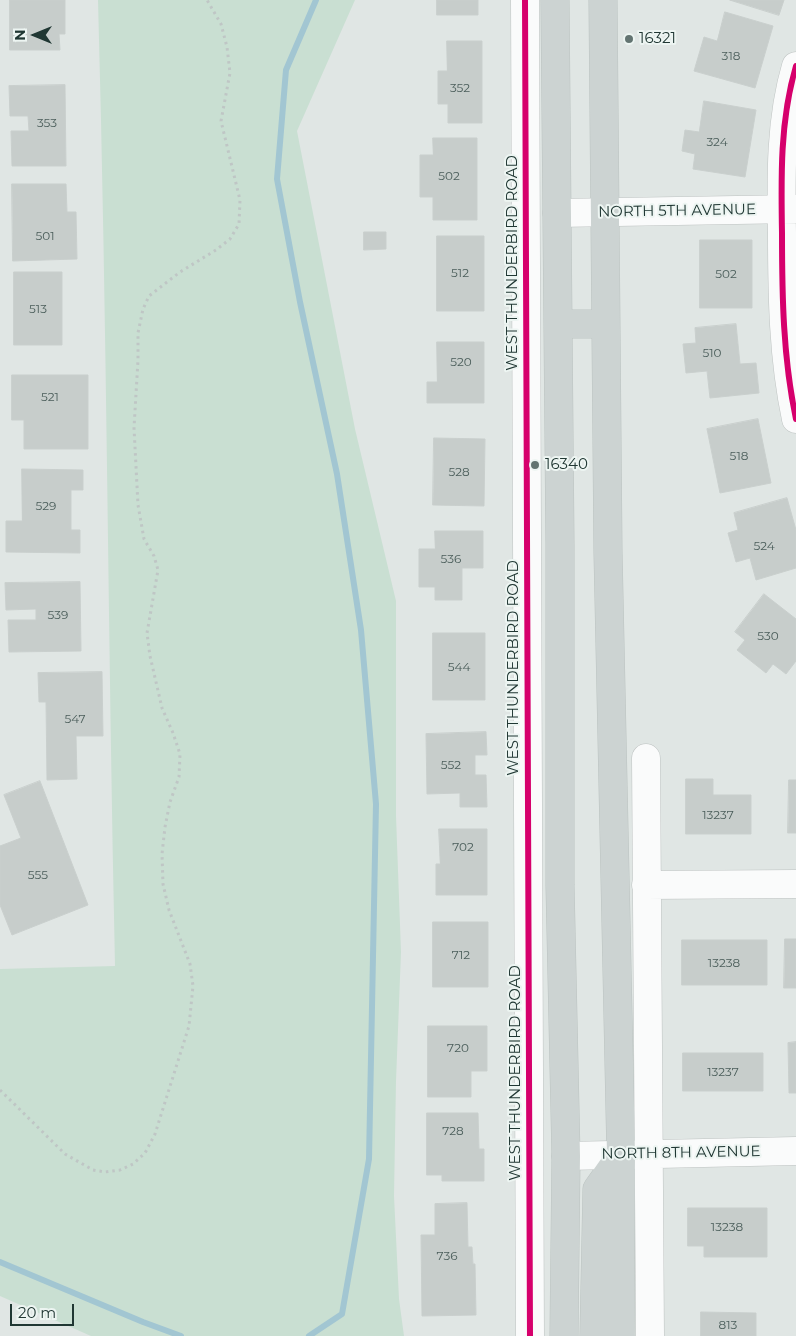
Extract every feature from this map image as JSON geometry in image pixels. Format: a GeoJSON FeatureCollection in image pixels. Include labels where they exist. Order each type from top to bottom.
{"type":"FeatureCollection","features":[{"type":"Feature","properties":{"kind":"main road"},"geometry":{"type":"LineString","coordinates":[[555,0],[560,885],[566,1156],[564,1336]]}},
{"type":"Feature","properties":{"kind":"main road"},"geometry":{"type":"LineString","coordinates":[[603,0],[608,552],[621,1155],[620,1336]]}},
{"type":"Feature","properties":{"kind":"main road"},"geometry":{"type":"LineString","coordinates":[[558,324],[605,324]]}},
{"type":"Feature","properties":{"kind":"main road"},"geometry":{"type":"LineString","coordinates":[[594,1336],[597,1189],[621,1155]]}},
{"type":"Feature","properties":{"kind":"street","name":"WEST THUNDERBIRD ROAD"},"geometry":{"type":"LineString","coordinates":[[525,0],[530,1336]]}},
{"type":"Feature","properties":{"kind":"street"},"geometry":{"type":"LineString","coordinates":[[796,66],[785,113],[782,140],[789,209],[782,301],[791,398],[796,420]]}},
{"type":"Feature","properties":{"kind":"street","name":"NORTH 5TH AVENUE"},"geometry":{"type":"LineString","coordinates":[[557,214],[789,209]]}},
{"type":"Feature","properties":{"kind":"street","name":"WEST THUNDERBIRD ROAD"},"geometry":{"type":"LineString","coordinates":[[525,325],[558,324]]}},
{"type":"Feature","properties":{"kind":"street"},"geometry":{"type":"LineString","coordinates":[[646,758],[650,1336]]}},
{"type":"Feature","properties":{"kind":"street"},"geometry":{"type":"LineString","coordinates":[[646,885],[796,884]]}},
{"type":"Feature","properties":{"kind":"street","name":"NORTH 8TH AVENUE"},"geometry":{"type":"LineString","coordinates":[[566,1156],[796,1151]]}},
{"type":"Feature","properties":{"kind":"path"},"geometry":{"type":"LineString","coordinates":[[0,1090],[65,1154],[93,1170],[105,1172],[120,1170],[133,1164],[145,1153],[155,1134],[189,1026],[193,986],[190,964],[169,910],[163,884],[162,854],[170,802],[179,777],[180,754],[162,708],[150,656],[148,633],[158,570],[154,556],[144,539],[138,505],[134,428],[138,333],[143,309],[149,296],[180,272],[230,239],[239,224],[240,200],[221,120],[230,74],[227,47],[221,24],[207,0]]}},
{"type":"Feature","properties":{"kind":"green space"},"geometry":{"type":"Polygon","coordinates":[[[98,0],[355,0],[297,131],[355,429],[396,601],[396,816],[401,952],[394,1196],[399,1299],[404,1336],[91,1336],[0,1296],[0,969],[115,966],[98,0]]]}},
{"type":"Feature","properties":{"kind":"building"},"geometry":{"type":"Polygon","coordinates":[[[10,0],[65,0],[65,34],[59,34],[60,50],[10,50],[10,0]]]}},
{"type":"Feature","properties":{"kind":"building"},"geometry":{"type":"Polygon","coordinates":[[[437,0],[478,0],[478,15],[437,15],[437,0]]]}},
{"type":"Feature","properties":{"kind":"building"},"geometry":{"type":"Polygon","coordinates":[[[730,0],[784,0],[779,15],[730,0]]]}},
{"type":"Feature","properties":{"kind":"building"},"geometry":{"type":"Polygon","coordinates":[[[725,12],[773,26],[755,88],[694,71],[704,37],[717,41],[725,12]]]}},
{"type":"Feature","properties":{"kind":"building"},"geometry":{"type":"Polygon","coordinates":[[[447,41],[482,41],[482,123],[448,123],[448,104],[438,104],[438,71],[447,71],[447,41]]]}},
{"type":"Feature","properties":{"kind":"building"},"geometry":{"type":"Polygon","coordinates":[[[65,85],[66,166],[12,166],[11,131],[29,131],[28,116],[10,116],[9,86],[65,85]]]}},
{"type":"Feature","properties":{"kind":"building"},"geometry":{"type":"Polygon","coordinates":[[[704,101],[756,110],[745,177],[693,169],[695,154],[682,151],[685,130],[699,132],[704,101]]]}},
{"type":"Feature","properties":{"kind":"building"},"geometry":{"type":"Polygon","coordinates":[[[433,138],[477,138],[477,220],[433,220],[433,197],[420,197],[420,155],[433,155],[433,138]]]}},
{"type":"Feature","properties":{"kind":"building"},"geometry":{"type":"Polygon","coordinates":[[[12,184],[66,184],[67,212],[76,212],[77,259],[13,261],[12,184]]]}},
{"type":"Feature","properties":{"kind":"building"},"geometry":{"type":"Polygon","coordinates":[[[364,232],[386,232],[386,249],[364,250],[364,232]]]}},
{"type":"Feature","properties":{"kind":"building"},"geometry":{"type":"Polygon","coordinates":[[[437,236],[484,236],[484,311],[437,311],[437,236]]]}},
{"type":"Feature","properties":{"kind":"building"},"geometry":{"type":"Polygon","coordinates":[[[700,240],[752,240],[752,308],[700,308],[700,240]]]}},
{"type":"Feature","properties":{"kind":"building"},"geometry":{"type":"Polygon","coordinates":[[[14,272],[62,272],[62,345],[14,345],[14,272]]]}},
{"type":"Feature","properties":{"kind":"building"},"geometry":{"type":"Polygon","coordinates":[[[736,324],[740,364],[756,363],[759,393],[710,398],[707,371],[686,373],[683,344],[696,343],[695,328],[736,324]]]}},
{"type":"Feature","properties":{"kind":"building"},"geometry":{"type":"Polygon","coordinates":[[[437,342],[484,342],[484,403],[427,403],[427,382],[437,382],[437,342]]]}},
{"type":"Feature","properties":{"kind":"building"},"geometry":{"type":"Polygon","coordinates":[[[12,375],[88,375],[88,449],[24,449],[24,420],[12,420],[12,375]]]}},
{"type":"Feature","properties":{"kind":"building"},"geometry":{"type":"Polygon","coordinates":[[[758,419],[771,483],[720,493],[707,429],[758,419]]]}},
{"type":"Feature","properties":{"kind":"building"},"geometry":{"type":"Polygon","coordinates":[[[434,438],[485,439],[484,506],[433,505],[434,438]]]}},
{"type":"Feature","properties":{"kind":"building"},"geometry":{"type":"Polygon","coordinates":[[[22,469],[83,470],[83,490],[71,490],[71,530],[80,530],[80,553],[6,552],[6,521],[22,521],[22,469]]]}},
{"type":"Feature","properties":{"kind":"building"},"geometry":{"type":"Polygon","coordinates":[[[787,498],[796,530],[796,568],[756,580],[750,558],[736,562],[728,533],[738,530],[734,513],[787,498]]]}},
{"type":"Feature","properties":{"kind":"building"},"geometry":{"type":"Polygon","coordinates":[[[435,531],[483,531],[483,568],[462,568],[462,600],[435,600],[435,587],[419,587],[419,549],[435,549],[435,531]]]}},
{"type":"Feature","properties":{"kind":"building"},"geometry":{"type":"Polygon","coordinates":[[[80,582],[81,651],[9,652],[8,620],[36,620],[36,609],[6,610],[5,583],[80,582]]]}},
{"type":"Feature","properties":{"kind":"building"},"geometry":{"type":"Polygon","coordinates":[[[764,594],[796,619],[796,661],[786,674],[773,664],[766,673],[737,650],[745,640],[735,632],[764,594]]]}},
{"type":"Feature","properties":{"kind":"building"},"geometry":{"type":"Polygon","coordinates":[[[433,633],[485,633],[485,700],[433,700],[433,633]]]}},
{"type":"Feature","properties":{"kind":"building"},"geometry":{"type":"Polygon","coordinates":[[[102,672],[103,736],[76,736],[77,779],[47,780],[46,702],[39,702],[38,673],[102,672]]]}},
{"type":"Feature","properties":{"kind":"building"},"geometry":{"type":"Polygon","coordinates":[[[486,732],[487,755],[475,755],[475,775],[486,775],[487,807],[460,807],[460,793],[427,794],[426,734],[486,732]]]}},
{"type":"Feature","properties":{"kind":"building"},"geometry":{"type":"Polygon","coordinates":[[[686,779],[713,779],[713,795],[751,795],[751,834],[686,834],[686,779]]]}},
{"type":"Feature","properties":{"kind":"building"},"geometry":{"type":"Polygon","coordinates":[[[789,780],[796,780],[796,833],[788,833],[789,780]]]}},
{"type":"Feature","properties":{"kind":"building"},"geometry":{"type":"Polygon","coordinates":[[[40,781],[88,905],[12,935],[0,905],[0,846],[21,838],[4,795],[40,781]]]}},
{"type":"Feature","properties":{"kind":"building"},"geometry":{"type":"Polygon","coordinates":[[[439,829],[487,829],[487,895],[436,895],[436,864],[440,864],[439,829]]]}},
{"type":"Feature","properties":{"kind":"building"},"geometry":{"type":"Polygon","coordinates":[[[433,922],[488,922],[488,987],[433,987],[433,922]]]}},
{"type":"Feature","properties":{"kind":"building"},"geometry":{"type":"Polygon","coordinates":[[[785,939],[796,939],[796,988],[784,988],[785,939]]]}},
{"type":"Feature","properties":{"kind":"building"},"geometry":{"type":"Polygon","coordinates":[[[682,940],[767,940],[767,985],[682,985],[682,940]]]}},
{"type":"Feature","properties":{"kind":"building"},"geometry":{"type":"Polygon","coordinates":[[[428,1026],[487,1026],[487,1071],[471,1071],[471,1097],[428,1097],[428,1026]]]}},
{"type":"Feature","properties":{"kind":"building"},"geometry":{"type":"Polygon","coordinates":[[[796,1042],[796,1093],[789,1093],[788,1043],[796,1042]]]}},
{"type":"Feature","properties":{"kind":"building"},"geometry":{"type":"Polygon","coordinates":[[[683,1053],[763,1053],[763,1091],[683,1091],[683,1053]]]}},
{"type":"Feature","properties":{"kind":"building"},"geometry":{"type":"Polygon","coordinates":[[[427,1113],[478,1113],[479,1149],[484,1149],[484,1181],[442,1181],[442,1175],[427,1175],[427,1113]]]}},
{"type":"Feature","properties":{"kind":"building"},"geometry":{"type":"Polygon","coordinates":[[[467,1203],[468,1247],[472,1247],[473,1264],[475,1264],[476,1315],[422,1316],[421,1235],[435,1235],[435,1204],[467,1203]]]}},
{"type":"Feature","properties":{"kind":"building"},"geometry":{"type":"Polygon","coordinates":[[[688,1208],[767,1208],[767,1257],[704,1257],[704,1246],[688,1246],[688,1208]]]}},
{"type":"Feature","properties":{"kind":"building"},"geometry":{"type":"Polygon","coordinates":[[[701,1312],[756,1313],[756,1336],[701,1336],[701,1312]]]}},
{"type":"Feature","properties":{"kind":"waterway"},"geometry":{"type":"LineString","coordinates":[[309,1336],[342,1314],[369,1159],[376,804],[361,630],[337,474],[300,302],[277,179],[286,70],[316,0]]}},
{"type":"Feature","properties":{"kind":"waterway"},"geometry":{"type":"LineString","coordinates":[[0,1262],[181,1336]]}},
{"type":"Feature","properties":{"kind":"cycle path"},"geometry":{"type":"LineString","coordinates":[[525,0],[530,1336]]}},
{"type":"Feature","properties":{"kind":"cycle path"},"geometry":{"type":"LineString","coordinates":[[796,66],[784,128],[782,191],[784,326],[788,373],[796,419]]}},
{"type":"Feature","properties":{"kind":"place","name":"16321"},"geometry":{"type":"Point","coordinates":[629,39]}},
{"type":"Feature","properties":{"kind":"place","name":"16340"},"geometry":{"type":"Point","coordinates":[535,465]}}]}
